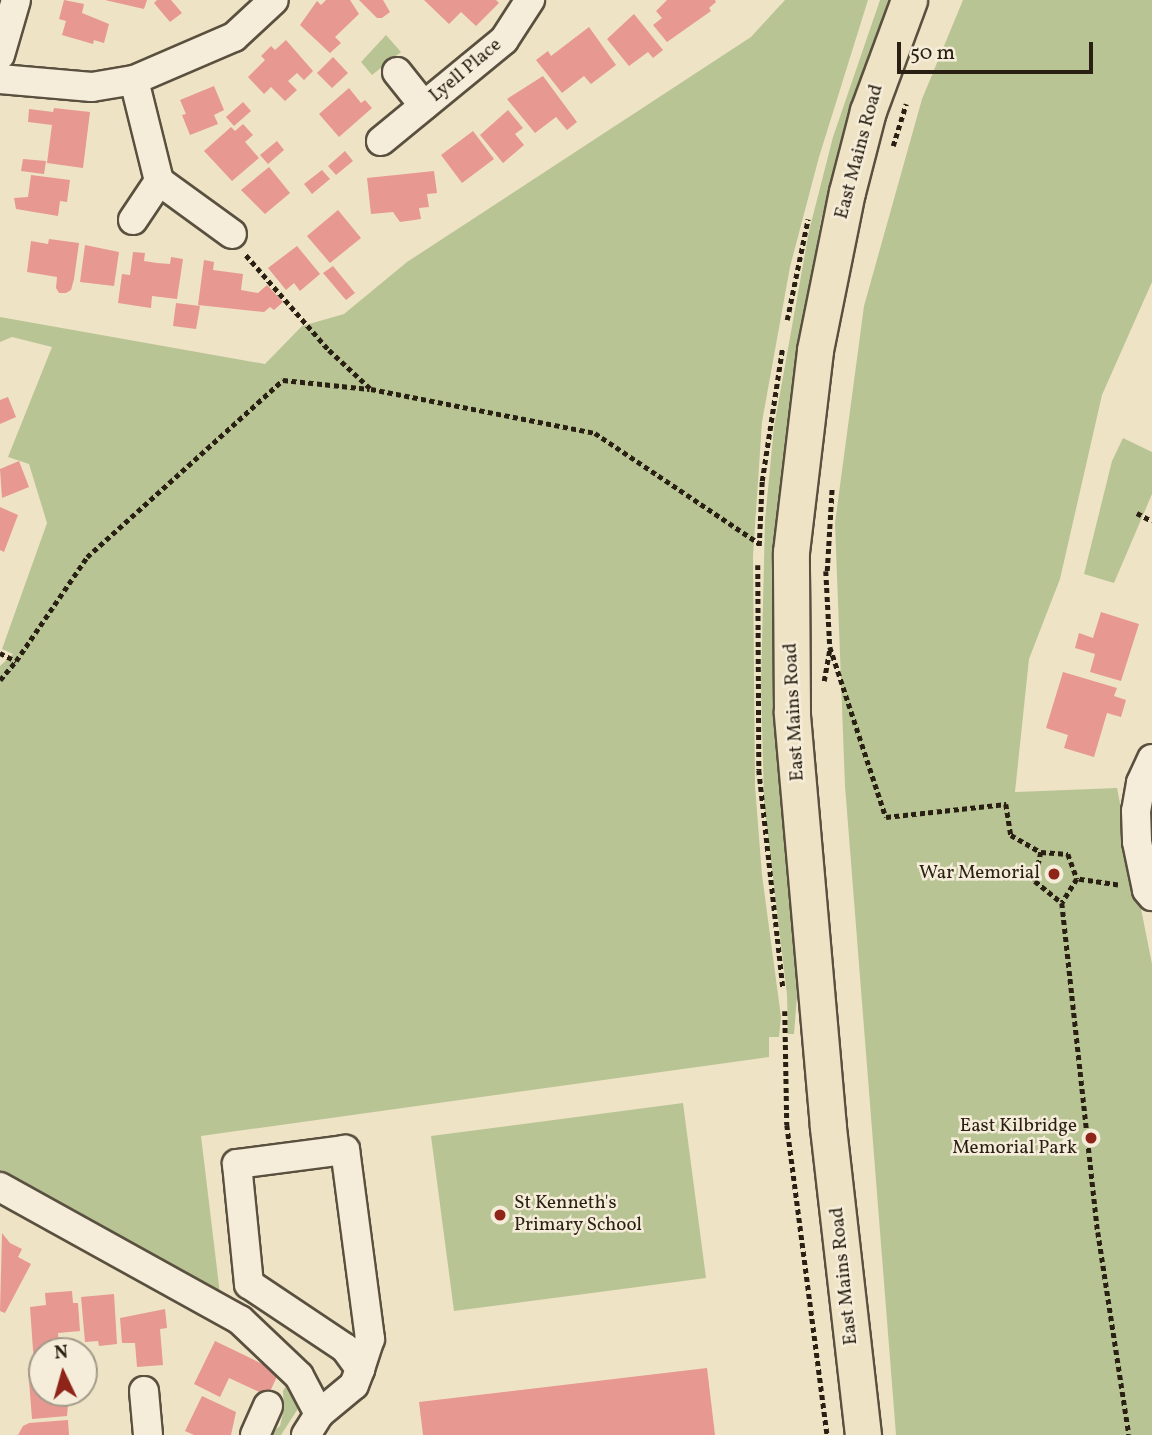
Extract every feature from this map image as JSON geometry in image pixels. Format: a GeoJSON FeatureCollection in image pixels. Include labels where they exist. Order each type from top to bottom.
{"type":"FeatureCollection","features":[{"type":"Feature","properties":{"kind":"main road","name":"East Mains Road"},"geometry":{"type":"LineString","coordinates":[[863,1435],[828,1127],[792,712],[791,564],[815,350],[847,192],[868,111],[909,0]]}},
{"type":"Feature","properties":{"kind":"street"},"geometry":{"type":"LineString","coordinates":[[0,55],[16,0]]}},
{"type":"Feature","properties":{"kind":"street"},"geometry":{"type":"LineString","coordinates":[[0,79],[92,87],[134,79],[185,60],[234,37],[274,0]]}},
{"type":"Feature","properties":{"kind":"street","name":"Lyell Place"},"geometry":{"type":"LineString","coordinates":[[381,141],[504,40],[530,0]]}},
{"type":"Feature","properties":{"kind":"street","name":"Lyell Place"},"geometry":{"type":"LineString","coordinates":[[397,72],[424,106]]}},
{"type":"Feature","properties":{"kind":"street"},"geometry":{"type":"LineString","coordinates":[[134,79],[159,181],[232,234]]}},
{"type":"Feature","properties":{"kind":"street"},"geometry":{"type":"LineString","coordinates":[[132,220],[159,181]]}},
{"type":"Feature","properties":{"kind":"street"},"geometry":{"type":"LineString","coordinates":[[1149,893],[1137,842],[1136,811],[1141,783],[1152,759]]}},
{"type":"Feature","properties":{"kind":"street"},"geometry":{"type":"LineString","coordinates":[[0,1187],[240,1320],[299,1377],[313,1425],[354,1385],[360,1368],[370,1339],[345,1150],[237,1164],[248,1284],[345,1348],[360,1368]]}},
{"type":"Feature","properties":{"kind":"street"},"geometry":{"type":"LineString","coordinates":[[144,1391],[148,1435]]}},
{"type":"Feature","properties":{"kind":"street"},"geometry":{"type":"LineString","coordinates":[[255,1435],[268,1406]]}},
{"type":"Feature","properties":{"kind":"path"},"geometry":{"type":"LineString","coordinates":[[891,153],[907,100]]}},
{"type":"Feature","properties":{"kind":"path"},"geometry":{"type":"LineString","coordinates":[[232,234],[241,250],[329,350],[371,389]]}},
{"type":"Feature","properties":{"kind":"path"},"geometry":{"type":"LineString","coordinates":[[0,681],[87,557],[282,380],[371,389],[594,433],[759,543]]}},
{"type":"Feature","properties":{"kind":"path"},"geometry":{"type":"LineString","coordinates":[[832,482],[827,571],[830,647],[887,817],[1006,804],[1012,835],[1041,852],[1068,854],[1077,880]]}},
{"type":"Feature","properties":{"kind":"path"},"geometry":{"type":"LineString","coordinates":[[1136,513],[1152,521]]}},
{"type":"Feature","properties":{"kind":"path"},"geometry":{"type":"LineString","coordinates":[[791,564],[827,571]]}},
{"type":"Feature","properties":{"kind":"path"},"geometry":{"type":"LineString","coordinates":[[0,653],[16,661]]}},
{"type":"Feature","properties":{"kind":"path"},"geometry":{"type":"LineString","coordinates":[[1041,852],[1035,881],[1062,903]]}},
{"type":"Feature","properties":{"kind":"path"},"geometry":{"type":"LineString","coordinates":[[1077,880],[1149,893]]}},
{"type":"Feature","properties":{"kind":"path"},"geometry":{"type":"LineString","coordinates":[[1077,880],[1062,903],[1098,1232],[1129,1435]]}},
{"type":"Feature","properties":{"kind":"green space"},"geometry":{"type":"Polygon","coordinates":[[[785,0],[868,0],[819,157],[790,267],[762,422],[753,556],[755,786],[762,875],[781,1017],[779,1037],[769,1037],[769,1057],[201,1136],[220,1294],[0,1178],[0,666],[13,654],[2,649],[47,523],[29,464],[8,457],[52,347],[12,337],[0,342],[0,317],[265,364],[302,326],[344,314],[407,262],[751,37],[785,0]]]}},
{"type":"Feature","properties":{"kind":"green space"},"geometry":{"type":"Polygon","coordinates":[[[880,0],[893,0],[845,129],[821,220],[785,441],[777,558],[800,958],[794,1034],[788,1034],[787,995],[764,802],[761,684],[765,520],[774,427],[809,231],[833,137],[880,0]]]}},
{"type":"Feature","properties":{"kind":"green space"},"geometry":{"type":"Polygon","coordinates":[[[963,0],[1152,0],[1152,282],[1102,395],[1060,579],[1029,659],[1015,792],[1117,788],[1152,964],[1152,1435],[896,1435],[845,786],[835,523],[864,306],[922,99],[963,0]]]}},
{"type":"Feature","properties":{"kind":"green space"},"geometry":{"type":"Polygon","coordinates":[[[386,35],[401,52],[372,75],[361,62],[386,35]]]}},
{"type":"Feature","properties":{"kind":"green space"},"geometry":{"type":"Polygon","coordinates":[[[1123,438],[1152,452],[1152,494],[1114,583],[1084,574],[1112,461],[1123,438]]]}},
{"type":"Feature","properties":{"kind":"green space"},"geometry":{"type":"Polygon","coordinates":[[[683,1103],[706,1278],[454,1311],[431,1136],[683,1103]]]}},
{"type":"Feature","properties":{"kind":"green space"},"geometry":{"type":"Polygon","coordinates":[[[292,1375],[301,1404],[281,1435],[268,1435],[280,1426],[284,1409],[283,1391],[292,1375]]]}},
{"type":"Feature","properties":{"kind":"building"},"geometry":{"type":"Polygon","coordinates":[[[64,0],[84,4],[82,13],[109,24],[104,43],[94,40],[93,44],[62,35],[66,21],[59,19],[64,0]]]}},
{"type":"Feature","properties":{"kind":"building"},"geometry":{"type":"Polygon","coordinates":[[[105,0],[147,0],[144,9],[105,0]]]}},
{"type":"Feature","properties":{"kind":"building"},"geometry":{"type":"Polygon","coordinates":[[[157,0],[171,0],[182,13],[170,22],[154,3],[157,0]]]}},
{"type":"Feature","properties":{"kind":"building"},"geometry":{"type":"Polygon","coordinates":[[[326,0],[350,0],[359,14],[335,37],[341,43],[330,53],[300,25],[317,1],[321,5],[326,0]]]}},
{"type":"Feature","properties":{"kind":"building"},"geometry":{"type":"Polygon","coordinates":[[[359,0],[383,0],[390,12],[377,18],[359,0]]]}},
{"type":"Feature","properties":{"kind":"building"},"geometry":{"type":"Polygon","coordinates":[[[424,0],[496,0],[499,3],[476,26],[461,12],[449,24],[424,0]]]}},
{"type":"Feature","properties":{"kind":"building"},"geometry":{"type":"Polygon","coordinates":[[[667,0],[716,2],[709,8],[711,11],[667,42],[653,25],[662,18],[656,11],[667,0]]]}},
{"type":"Feature","properties":{"kind":"building"},"geometry":{"type":"Polygon","coordinates":[[[634,14],[663,50],[653,58],[648,52],[629,66],[607,39],[634,14]]]}},
{"type":"Feature","properties":{"kind":"building"},"geometry":{"type":"Polygon","coordinates":[[[589,27],[616,65],[591,84],[584,76],[562,93],[536,60],[548,51],[551,56],[589,27]]]}},
{"type":"Feature","properties":{"kind":"building"},"geometry":{"type":"Polygon","coordinates":[[[286,40],[313,71],[304,80],[297,73],[288,81],[297,90],[285,101],[271,87],[264,94],[248,77],[265,60],[261,56],[271,46],[275,50],[286,40]]]}},
{"type":"Feature","properties":{"kind":"building"},"geometry":{"type":"Polygon","coordinates":[[[333,57],[348,73],[332,88],[317,73],[333,57]]]}},
{"type":"Feature","properties":{"kind":"building"},"geometry":{"type":"Polygon","coordinates":[[[543,76],[577,122],[567,130],[556,117],[535,133],[507,99],[543,76]]]}},
{"type":"Feature","properties":{"kind":"building"},"geometry":{"type":"Polygon","coordinates":[[[214,86],[224,110],[214,115],[218,124],[190,135],[182,115],[186,114],[180,100],[214,86]]]}},
{"type":"Feature","properties":{"kind":"building"},"geometry":{"type":"Polygon","coordinates":[[[349,88],[361,103],[365,100],[372,108],[339,137],[319,114],[349,88]]]}},
{"type":"Feature","properties":{"kind":"building"},"geometry":{"type":"Polygon","coordinates":[[[243,102],[251,111],[234,126],[226,117],[243,102]]]}},
{"type":"Feature","properties":{"kind":"building"},"geometry":{"type":"Polygon","coordinates":[[[54,108],[90,112],[83,168],[47,163],[52,125],[28,122],[29,109],[53,112],[54,108]]]}},
{"type":"Feature","properties":{"kind":"building"},"geometry":{"type":"Polygon","coordinates":[[[508,110],[523,128],[515,134],[524,145],[503,163],[480,135],[508,110]]]}},
{"type":"Feature","properties":{"kind":"building"},"geometry":{"type":"Polygon","coordinates":[[[243,124],[253,135],[245,142],[259,158],[232,181],[204,151],[231,127],[235,131],[243,124]]]}},
{"type":"Feature","properties":{"kind":"building"},"geometry":{"type":"Polygon","coordinates":[[[473,131],[494,159],[462,183],[441,155],[473,131]]]}},
{"type":"Feature","properties":{"kind":"building"},"geometry":{"type":"Polygon","coordinates":[[[277,141],[284,150],[268,164],[260,155],[277,141]]]}},
{"type":"Feature","properties":{"kind":"building"},"geometry":{"type":"Polygon","coordinates":[[[345,151],[353,161],[336,175],[328,166],[345,151]]]}},
{"type":"Feature","properties":{"kind":"building"},"geometry":{"type":"Polygon","coordinates":[[[23,159],[46,161],[44,174],[21,171],[23,159]]]}},
{"type":"Feature","properties":{"kind":"building"},"geometry":{"type":"Polygon","coordinates":[[[269,167],[290,193],[265,214],[241,190],[269,167]]]}},
{"type":"Feature","properties":{"kind":"building"},"geometry":{"type":"Polygon","coordinates":[[[322,170],[330,179],[312,194],[304,184],[322,170]]]}},
{"type":"Feature","properties":{"kind":"building"},"geometry":{"type":"Polygon","coordinates":[[[434,171],[437,193],[427,194],[429,207],[419,208],[421,219],[400,222],[393,212],[371,214],[367,178],[434,171]]]}},
{"type":"Feature","properties":{"kind":"building"},"geometry":{"type":"Polygon","coordinates":[[[31,175],[70,180],[67,202],[60,201],[58,216],[16,209],[14,198],[28,197],[31,175]]]}},
{"type":"Feature","properties":{"kind":"building"},"geometry":{"type":"Polygon","coordinates":[[[338,210],[361,238],[330,263],[307,236],[338,210]]]}},
{"type":"Feature","properties":{"kind":"building"},"geometry":{"type":"Polygon","coordinates":[[[49,239],[79,243],[74,279],[71,290],[66,293],[59,293],[56,288],[57,277],[27,272],[31,241],[48,244],[49,239]]]}},
{"type":"Feature","properties":{"kind":"building"},"geometry":{"type":"Polygon","coordinates":[[[85,245],[119,252],[114,286],[80,282],[85,245]]]}},
{"type":"Feature","properties":{"kind":"building"},"geometry":{"type":"Polygon","coordinates":[[[297,246],[320,274],[300,291],[294,283],[286,290],[268,268],[297,246]]]}},
{"type":"Feature","properties":{"kind":"building"},"geometry":{"type":"Polygon","coordinates":[[[133,252],[145,253],[144,261],[157,263],[170,264],[171,257],[183,259],[177,299],[152,296],[151,308],[118,303],[122,274],[130,275],[133,252]]]}},
{"type":"Feature","properties":{"kind":"building"},"geometry":{"type":"Polygon","coordinates":[[[204,260],[214,262],[213,270],[243,274],[241,290],[258,293],[267,285],[283,302],[274,310],[270,307],[264,312],[198,305],[204,260]]]}},
{"type":"Feature","properties":{"kind":"building"},"geometry":{"type":"Polygon","coordinates":[[[333,266],[355,293],[346,300],[323,273],[333,266]]]}},
{"type":"Feature","properties":{"kind":"building"},"geometry":{"type":"Polygon","coordinates":[[[176,303],[200,306],[196,329],[173,326],[176,303]]]}},
{"type":"Feature","properties":{"kind":"building"},"geometry":{"type":"Polygon","coordinates":[[[8,397],[16,417],[0,424],[0,400],[8,397]]]}},
{"type":"Feature","properties":{"kind":"building"},"geometry":{"type":"Polygon","coordinates":[[[19,461],[29,487],[2,498],[0,469],[19,461]]]}},
{"type":"Feature","properties":{"kind":"building"},"geometry":{"type":"Polygon","coordinates":[[[0,507],[18,515],[4,552],[0,550],[0,507]]]}},
{"type":"Feature","properties":{"kind":"building"},"geometry":{"type":"Polygon","coordinates":[[[1101,612],[1139,624],[1121,681],[1090,672],[1095,654],[1075,648],[1079,633],[1093,638],[1101,612]]]}},
{"type":"Feature","properties":{"kind":"building"},"geometry":{"type":"Polygon","coordinates":[[[1063,672],[1117,688],[1114,696],[1126,700],[1121,717],[1107,713],[1094,757],[1064,748],[1068,735],[1046,728],[1063,672]]]}},
{"type":"Feature","properties":{"kind":"building"},"geometry":{"type":"Polygon","coordinates":[[[2,1233],[10,1243],[22,1249],[18,1257],[31,1264],[5,1313],[0,1311],[2,1233]]]}},
{"type":"Feature","properties":{"kind":"building"},"geometry":{"type":"Polygon","coordinates":[[[72,1291],[73,1303],[78,1303],[80,1331],[58,1333],[58,1337],[32,1337],[30,1307],[46,1305],[45,1293],[72,1291]]]}},
{"type":"Feature","properties":{"kind":"building"},"geometry":{"type":"Polygon","coordinates":[[[114,1294],[117,1344],[99,1346],[98,1337],[85,1337],[81,1297],[114,1294]]]}},
{"type":"Feature","properties":{"kind":"building"},"geometry":{"type":"Polygon","coordinates":[[[165,1309],[167,1328],[160,1329],[163,1365],[137,1367],[135,1343],[122,1343],[120,1318],[165,1309]]]}},
{"type":"Feature","properties":{"kind":"building"},"geometry":{"type":"Polygon","coordinates":[[[215,1341],[279,1372],[268,1396],[229,1378],[220,1397],[194,1384],[215,1341]]]}},
{"type":"Feature","properties":{"kind":"building"},"geometry":{"type":"Polygon","coordinates":[[[707,1368],[715,1435],[423,1435],[419,1402],[707,1368]]]}},
{"type":"Feature","properties":{"kind":"building"},"geometry":{"type":"Polygon","coordinates":[[[202,1396],[236,1412],[231,1435],[194,1435],[185,1431],[202,1396]]]}},
{"type":"Feature","properties":{"kind":"building"},"geometry":{"type":"Polygon","coordinates":[[[31,1407],[68,1407],[67,1416],[32,1419],[31,1407]]]}},
{"type":"Feature","properties":{"kind":"building"},"geometry":{"type":"Polygon","coordinates":[[[68,1420],[69,1435],[18,1435],[23,1426],[29,1423],[68,1420]]]}},
{"type":"Feature","properties":{"kind":"place","name":"War Memorial"},"geometry":{"type":"Point","coordinates":[1054,874]}},
{"type":"Feature","properties":{"kind":"place","name":"East Kilbridge Memorial Park"},"geometry":{"type":"Point","coordinates":[1091,1138]}},
{"type":"Feature","properties":{"kind":"place","name":"St Kenneth's Primary School"},"geometry":{"type":"Point","coordinates":[500,1215]}}]}
